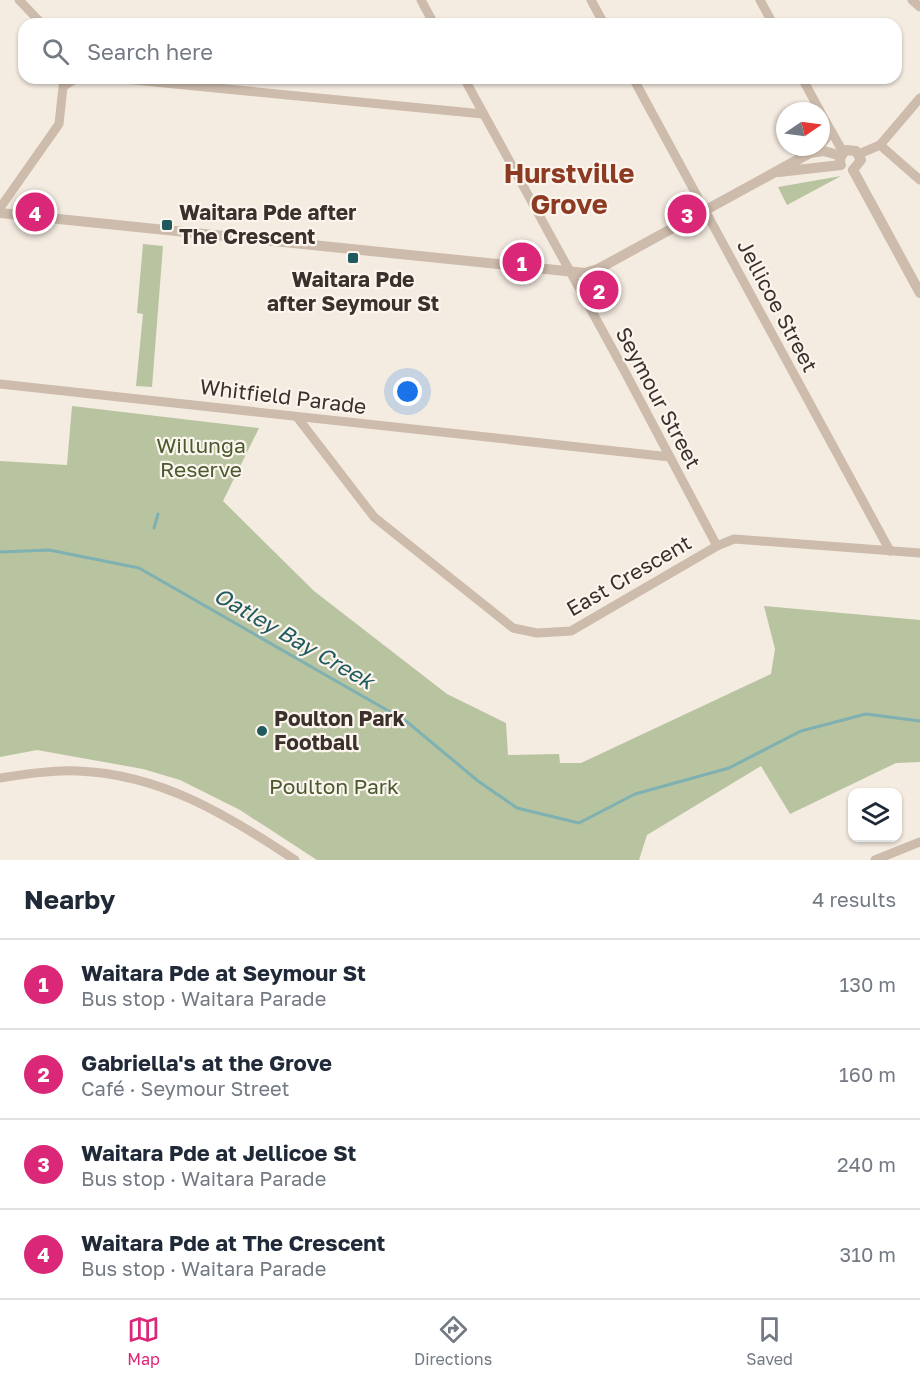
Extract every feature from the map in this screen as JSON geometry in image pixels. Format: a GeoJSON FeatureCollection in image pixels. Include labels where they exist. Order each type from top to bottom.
{"type":"FeatureCollection","features":[{"type":"Feature","properties":{"kind":"street"},"geometry":{"type":"LineString","coordinates":[[20,0],[36,18]]}},
{"type":"Feature","properties":{"kind":"street"},"geometry":{"type":"LineString","coordinates":[[421,0],[431,18]]}},
{"type":"Feature","properties":{"kind":"street"},"geometry":{"type":"LineString","coordinates":[[591,0],[601,18]]}},
{"type":"Feature","properties":{"kind":"street"},"geometry":{"type":"LineString","coordinates":[[760,0],[770,18]]}},
{"type":"Feature","properties":{"kind":"street"},"geometry":{"type":"LineString","coordinates":[[912,0],[920,8]]}},
{"type":"Feature","properties":{"kind":"street"},"geometry":{"type":"LineString","coordinates":[[0,208],[57,129],[61,118],[64,84]]}},
{"type":"Feature","properties":{"kind":"street"},"geometry":{"type":"LineString","coordinates":[[176,84],[483,114]]}},
{"type":"Feature","properties":{"kind":"street","name":"Seymour Street"},"geometry":{"type":"LineString","coordinates":[[467,84],[717,546]]}},
{"type":"Feature","properties":{"kind":"street","name":"Jellicoe Street"},"geometry":{"type":"LineString","coordinates":[[636,84],[890,551]]}},
{"type":"Feature","properties":{"kind":"street"},"geometry":{"type":"LineString","coordinates":[[805,84],[815,102]]}},
{"type":"Feature","properties":{"kind":"street"},"geometry":{"type":"LineString","coordinates":[[859,154],[880,145],[920,98]]}},
{"type":"Feature","properties":{"kind":"street"},"geometry":{"type":"LineString","coordinates":[[831,132],[846,169],[853,170]]}},
{"type":"Feature","properties":{"kind":"street"},"geometry":{"type":"LineString","coordinates":[[880,145],[920,180]]}},
{"type":"Feature","properties":{"kind":"street"},"geometry":{"type":"LineString","coordinates":[[777,172],[842,157],[850,149],[859,154]]}},
{"type":"Feature","properties":{"kind":"street"},"geometry":{"type":"LineString","coordinates":[[830,153],[842,157]]}},
{"type":"Feature","properties":{"kind":"street"},"geometry":{"type":"LineString","coordinates":[[853,170],[860,163],[859,154]]}},
{"type":"Feature","properties":{"kind":"street"},"geometry":{"type":"LineString","coordinates":[[0,213],[569,274],[598,269],[706,212],[804,156]]}},
{"type":"Feature","properties":{"kind":"street"},"geometry":{"type":"LineString","coordinates":[[853,170],[920,293]]}},
{"type":"Feature","properties":{"kind":"street","name":"Whitfield Parade"},"geometry":{"type":"LineString","coordinates":[[0,384],[670,457]]}},
{"type":"Feature","properties":{"kind":"street","name":"East Crescent"},"geometry":{"type":"LineString","coordinates":[[297,417],[374,516],[513,628],[537,633],[571,631],[717,546],[734,539],[920,553]]}},
{"type":"Feature","properties":{"kind":"street"},"geometry":{"type":"LineString","coordinates":[[0,778],[75,771],[126,776],[205,803],[295,860]]}},
{"type":"Feature","properties":{"kind":"street"},"geometry":{"type":"LineString","coordinates":[[875,860],[920,842]]}},
{"type":"Feature","properties":{"kind":"green space"},"geometry":{"type":"Polygon","coordinates":[[[841,176],[787,205],[778,187],[841,176]]]}},
{"type":"Feature","properties":{"kind":"green space"},"geometry":{"type":"Polygon","coordinates":[[[143,244],[163,246],[152,387],[136,386],[143,314],[137,313],[143,244]]]}},
{"type":"Feature","properties":{"kind":"green space"},"geometry":{"type":"Polygon","coordinates":[[[72,406],[259,428],[223,501],[314,591],[447,694],[506,723],[508,755],[559,754],[560,763],[581,763],[771,674],[775,649],[764,606],[920,620],[920,762],[896,763],[790,814],[761,766],[647,835],[639,860],[317,860],[240,810],[180,780],[143,769],[37,750],[0,757],[0,461],[67,465],[72,406]]]}},
{"type":"Feature","properties":{"kind":"waterway"},"geometry":{"type":"LineString","coordinates":[[154,528],[158,514]]}},
{"type":"Feature","properties":{"kind":"waterway","name":"Oatley Bay Creek"},"geometry":{"type":"LineString","coordinates":[[0,552],[49,550],[139,568],[406,721],[478,781],[517,808],[579,823],[635,794],[729,768],[801,731],[866,714],[920,721]]}},
{"type":"Feature","properties":{"kind":"place","name":"Waitara Pde at The Crescent"},"geometry":{"type":"Point","coordinates":[35,212]}},
{"type":"Feature","properties":{"kind":"place","name":"Waitara Pde at Jellicoe St"},"geometry":{"type":"Point","coordinates":[687,214]}},
{"type":"Feature","properties":{"kind":"place","name":"Waitara Pde after The Crescent"},"geometry":{"type":"Point","coordinates":[167,225]}},
{"type":"Feature","properties":{"kind":"place","name":"Waitara Pde after Seymour St"},"geometry":{"type":"Point","coordinates":[353,258]}},
{"type":"Feature","properties":{"kind":"place","name":"Waitara Pde at Seymour St"},"geometry":{"type":"Point","coordinates":[522,262]}},
{"type":"Feature","properties":{"kind":"place","name":"Gabriella's at the Grove"},"geometry":{"type":"Point","coordinates":[599,290]}},
{"type":"Feature","properties":{"kind":"place","name":"Poulton Park Football"},"geometry":{"type":"Point","coordinates":[262,731]}},
{"type":"Feature","properties":{"kind":"district","name":"Hurstville Grove"},"geometry":{"type":"Point","coordinates":[569,190]}},
{"type":"Feature","properties":{"kind":"park label","name":"Willunga Reserve"},"geometry":{"type":"Point","coordinates":[201,458]}},
{"type":"Feature","properties":{"kind":"park label","name":"Poulton Park"},"geometry":{"type":"Point","coordinates":[334,787]}}]}
